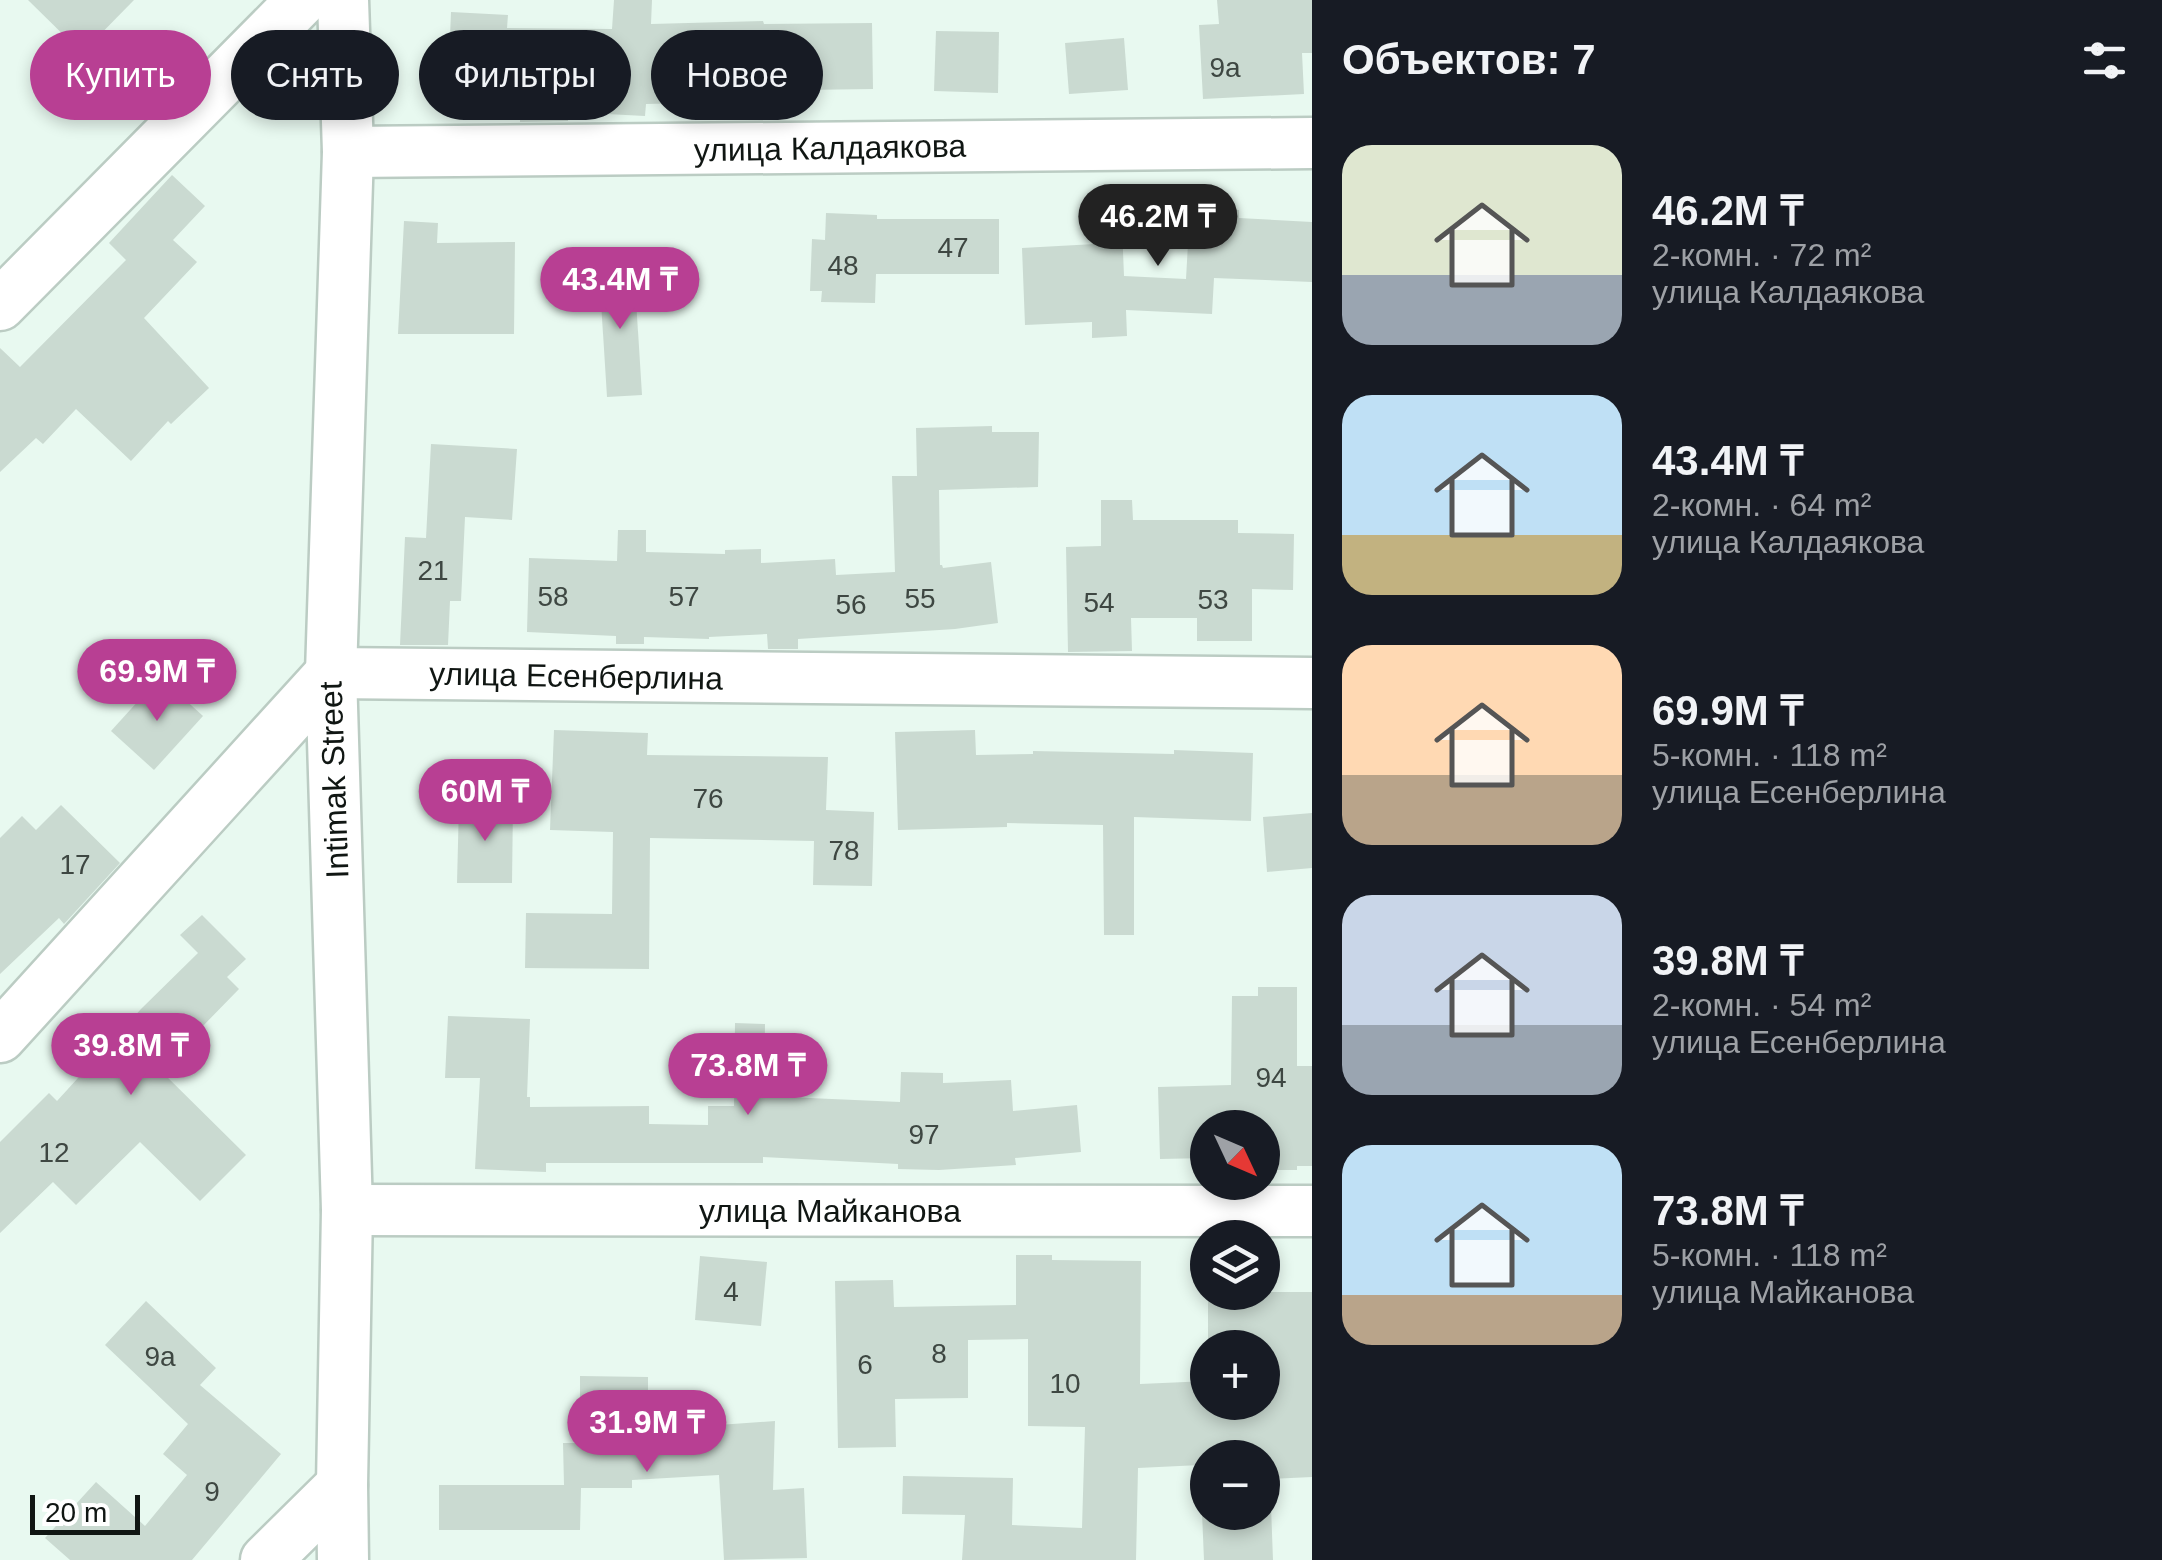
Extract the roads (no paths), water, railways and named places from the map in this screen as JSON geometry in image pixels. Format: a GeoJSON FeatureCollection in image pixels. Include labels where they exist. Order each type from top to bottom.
{"type":"FeatureCollection","features":[{"type":"Feature","properties":{"kind":"street"},"geometry":{"type":"LineString","coordinates":[[0,305],[302,0]]}},
{"type":"Feature","properties":{"kind":"street","name":"Intimak Street"},"geometry":{"type":"LineString","coordinates":[[343,0],[348,152],[331,673],[347,1210],[344,1560]]}},
{"type":"Feature","properties":{"kind":"street","name":"улица Калдаякова"},"geometry":{"type":"LineString","coordinates":[[348,152],[1312,144]]}},
{"type":"Feature","properties":{"kind":"street"},"geometry":{"type":"LineString","coordinates":[[0,1037],[331,673]]}},
{"type":"Feature","properties":{"kind":"street","name":"улица Есенберлина"},"geometry":{"type":"LineString","coordinates":[[331,673],[1312,683]]}},
{"type":"Feature","properties":{"kind":"street","name":"улица Майканова"},"geometry":{"type":"LineString","coordinates":[[347,1210],[1312,1211]]}},
{"type":"Feature","properties":{"kind":"street"},"geometry":{"type":"LineString","coordinates":[[266,1560],[342,1485]]}}]}
